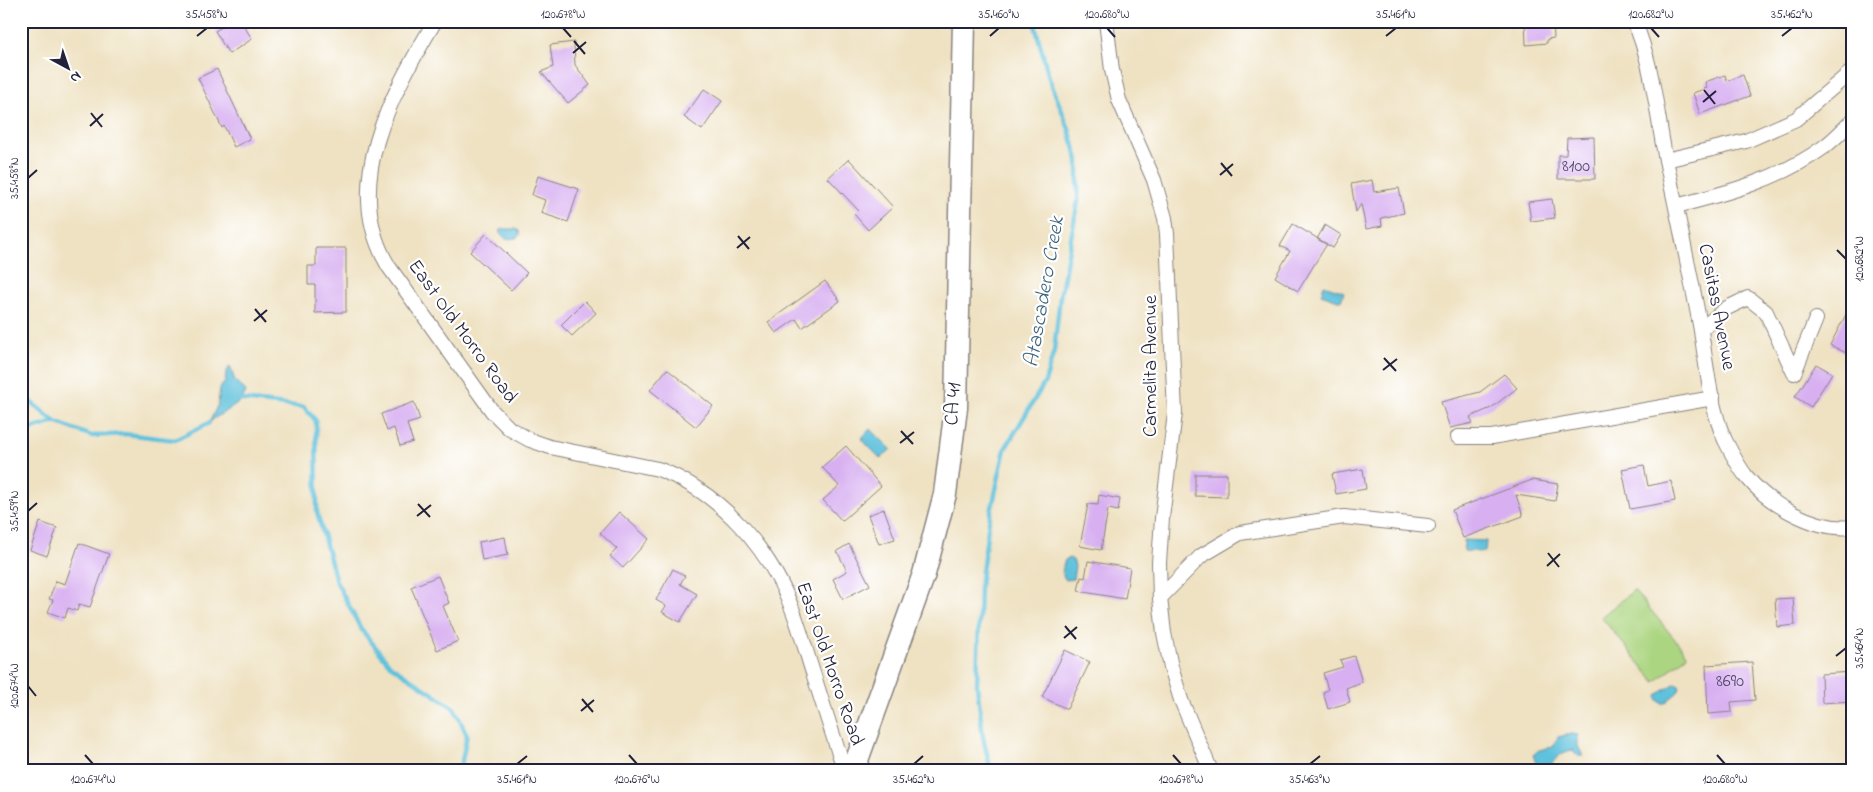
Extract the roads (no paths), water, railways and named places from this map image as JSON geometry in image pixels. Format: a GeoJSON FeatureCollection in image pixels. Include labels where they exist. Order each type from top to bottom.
{"type":"FeatureCollection","features":[{"type":"Feature","properties":{"kind":"main road","name":"CA 41"},"geometry":{"type":"LineString","coordinates":[[853,771],[924,574],[945,494],[956,408],[964,21]]}},
{"type":"Feature","properties":{"kind":"street","name":"East Old Morro Road"},"geometry":{"type":"LineString","coordinates":[[435,21],[391,102],[374,151],[369,179],[368,205],[372,232],[379,251],[492,411],[510,429],[530,440],[550,447],[658,469],[673,475],[705,494],[744,530],[766,558],[793,610],[845,771]]}},
{"type":"Feature","properties":{"kind":"street","name":"Carmelita Avenue"},"geometry":{"type":"LineString","coordinates":[[1106,21],[1112,70],[1119,100],[1154,180],[1168,234],[1174,413],[1161,527],[1160,598],[1164,633],[1178,692],[1211,771]]}},
{"type":"Feature","properties":{"kind":"street","name":"Casitas Avenue"},"geometry":{"type":"LineString","coordinates":[[1638,23],[1652,82],[1713,398],[1725,439],[1746,476],[1762,492],[1799,518],[1816,524],[1852,527]]}},
{"type":"Feature","properties":{"kind":"street"},"geometry":{"type":"LineString","coordinates":[[1666,160],[1746,141],[1796,119],[1852,71]]}},
{"type":"Feature","properties":{"kind":"street"},"geometry":{"type":"LineString","coordinates":[[1676,206],[1733,192],[1782,173],[1825,147],[1852,121]]}},
{"type":"Feature","properties":{"kind":"street"},"geometry":{"type":"LineString","coordinates":[[1701,329],[1727,308],[1748,298],[1766,312],[1794,372],[1816,319]]}},
{"type":"Feature","properties":{"kind":"street"},"geometry":{"type":"LineString","coordinates":[[1458,437],[1492,437],[1713,398]]}},
{"type":"Feature","properties":{"kind":"street"},"geometry":{"type":"LineString","coordinates":[[1160,598],[1202,556],[1240,533],[1344,517],[1428,526]]}},
{"type":"Feature","properties":{"kind":"water"},"geometry":{"type":"Polygon","coordinates":[[[502,229],[516,229],[520,235],[516,238],[506,239],[499,232],[502,229]]]}},
{"type":"Feature","properties":{"kind":"water"},"geometry":{"type":"Polygon","coordinates":[[[1324,285],[1344,292],[1341,301],[1321,294],[1324,285]]]}},
{"type":"Feature","properties":{"kind":"water"},"geometry":{"type":"Polygon","coordinates":[[[230,366],[235,381],[246,391],[240,401],[209,423],[218,404],[220,388],[225,382],[226,373],[230,366]]]}},
{"type":"Feature","properties":{"kind":"water"},"geometry":{"type":"Polygon","coordinates":[[[870,429],[891,449],[881,459],[861,439],[870,429]]]}},
{"type":"Feature","properties":{"kind":"water"},"geometry":{"type":"Polygon","coordinates":[[[1464,540],[1486,541],[1485,552],[1464,551],[1464,540]]]}},
{"type":"Feature","properties":{"kind":"water"},"geometry":{"type":"Polygon","coordinates":[[[1069,558],[1073,560],[1075,566],[1073,579],[1066,580],[1062,573],[1062,568],[1065,560],[1069,558]]]}},
{"type":"Feature","properties":{"kind":"water"},"geometry":{"type":"Polygon","coordinates":[[[1676,683],[1680,686],[1678,692],[1665,703],[1661,703],[1657,695],[1676,683]]]}},
{"type":"Feature","properties":{"kind":"water"},"geometry":{"type":"Polygon","coordinates":[[[1571,734],[1578,735],[1578,746],[1583,756],[1578,756],[1573,750],[1561,754],[1546,767],[1536,762],[1533,755],[1539,750],[1553,747],[1558,737],[1571,734]]]}},
{"type":"Feature","properties":{"kind":"waterway","name":"Atascadero Creek"},"geometry":{"type":"LineString","coordinates":[[991,771],[983,737],[977,685],[980,586],[989,521],[1005,449],[1045,382],[1054,351],[1060,297],[1078,201],[1078,160],[1069,129],[1049,78],[1034,21]]}},
{"type":"Feature","properties":{"kind":"waterway"},"geometry":{"type":"LineString","coordinates":[[21,394],[55,422],[92,436],[125,434],[175,440],[209,423]]}},
{"type":"Feature","properties":{"kind":"waterway"},"geometry":{"type":"LineString","coordinates":[[242,400],[304,407],[316,421],[317,512],[336,581],[361,629],[390,665],[454,708],[467,735],[460,771]]}},
{"type":"Feature","properties":{"kind":"waterway"},"geometry":{"type":"LineString","coordinates":[[21,432],[55,422]]}}]}
